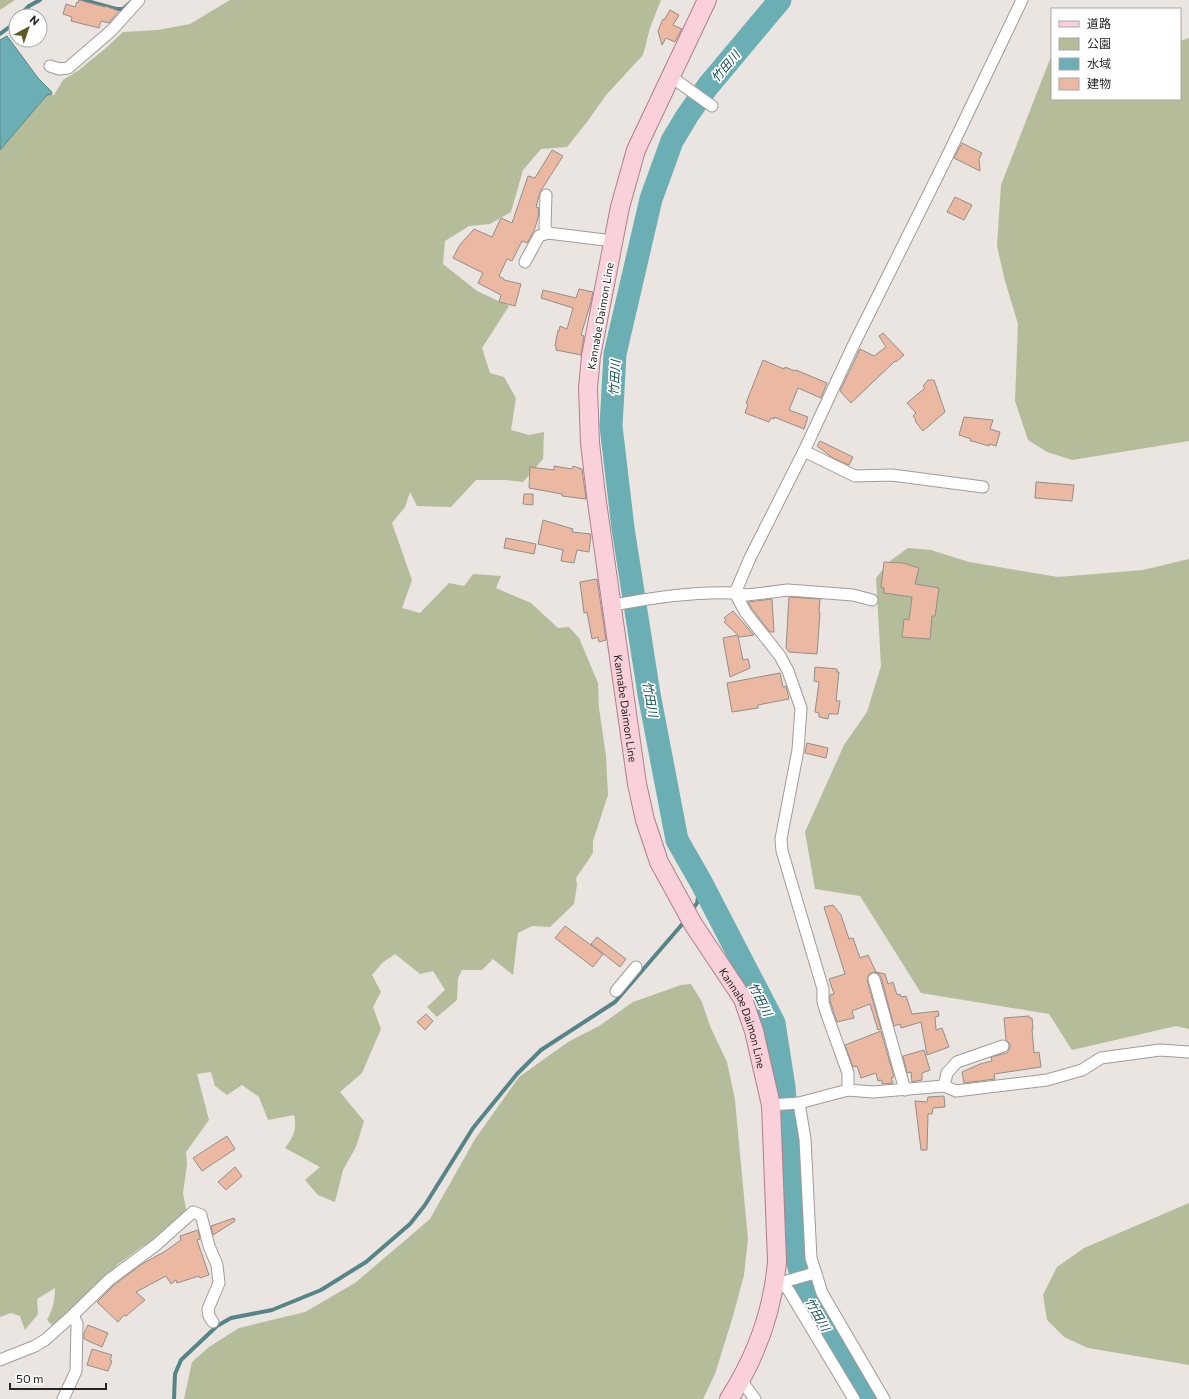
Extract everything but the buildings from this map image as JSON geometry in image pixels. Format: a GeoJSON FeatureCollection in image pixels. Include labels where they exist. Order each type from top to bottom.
{"type":"FeatureCollection","features":[{"type":"Feature","properties":{"kind":"main road","name":"Kannabe Daimon Line"},"geometry":{"type":"LineString","coordinates":[[707,0],[677,81],[636,150],[620,207],[613,241],[591,356],[588,388],[591,450],[596,495],[617,604],[637,784],[645,820],[660,862],[684,908],[743,999],[754,1031],[775,1105],[777,1261],[782,1282],[753,1357],[742,1380],[729,1399]]}},
{"type":"Feature","properties":{"kind":"street"},"geometry":{"type":"LineString","coordinates":[[50,66],[59,69],[68,68],[112,30],[138,0]]}},
{"type":"Feature","properties":{"kind":"street"},"geometry":{"type":"LineString","coordinates":[[735,593],[750,558],[944,163],[1022,0]]}},
{"type":"Feature","properties":{"kind":"street"},"geometry":{"type":"LineString","coordinates":[[677,81],[710,105]]}},
{"type":"Feature","properties":{"kind":"street"},"geometry":{"type":"LineString","coordinates":[[546,195],[545,227],[548,233]]}},
{"type":"Feature","properties":{"kind":"street"},"geometry":{"type":"LineString","coordinates":[[525,262],[539,236],[548,233],[613,241]]}},
{"type":"Feature","properties":{"kind":"street"},"geometry":{"type":"LineString","coordinates":[[804,450],[856,476],[892,475],[983,487]]}},
{"type":"Feature","properties":{"kind":"street"},"geometry":{"type":"LineString","coordinates":[[617,604],[704,593],[735,593],[748,595],[788,590],[853,595],[872,600]]}},
{"type":"Feature","properties":{"kind":"street"},"geometry":{"type":"LineString","coordinates":[[735,593],[746,613],[780,656],[788,671],[801,708],[798,750],[781,839],[782,851],[823,989],[823,1002],[848,1073],[848,1090]]}},
{"type":"Feature","properties":{"kind":"street"},"geometry":{"type":"LineString","coordinates":[[616,991],[636,967]]}},
{"type":"Feature","properties":{"kind":"street"},"geometry":{"type":"LineString","coordinates":[[874,979],[905,1090]]}},
{"type":"Feature","properties":{"kind":"street"},"geometry":{"type":"LineString","coordinates":[[944,1086],[947,1073],[957,1062],[1003,1046]]}},
{"type":"Feature","properties":{"kind":"street"},"geometry":{"type":"LineString","coordinates":[[775,1105],[797,1103],[848,1090],[873,1092],[944,1086],[956,1091],[1047,1080],[1082,1070],[1100,1058],[1160,1050],[1189,1052]]}},
{"type":"Feature","properties":{"kind":"street"},"geometry":{"type":"LineString","coordinates":[[797,1103],[805,1139],[811,1258],[814,1273],[822,1293],[884,1399]]}},
{"type":"Feature","properties":{"kind":"street"},"geometry":{"type":"LineString","coordinates":[[0,1360],[35,1346],[45,1340],[109,1280],[156,1245],[193,1212],[201,1215],[209,1246],[217,1266],[219,1283],[208,1309],[209,1316],[213,1322]]}},
{"type":"Feature","properties":{"kind":"street"},"geometry":{"type":"LineString","coordinates":[[814,1273],[782,1282],[789,1291],[854,1399]]}},
{"type":"Feature","properties":{"kind":"street"},"geometry":{"type":"LineString","coordinates":[[63,1399],[76,1371],[77,1324],[73,1315]]}},
{"type":"Feature","properties":{"kind":"street"},"geometry":{"type":"LineString","coordinates":[[742,1380],[755,1399]]}},
{"type":"Feature","properties":{"kind":"green space"},"geometry":{"type":"Polygon","coordinates":[[[0,0],[15,0],[0,10],[0,0]]]}},
{"type":"Feature","properties":{"kind":"green space"},"geometry":{"type":"Polygon","coordinates":[[[230,0],[661,0],[650,28],[643,55],[606,95],[567,147],[541,149],[523,170],[511,212],[490,224],[469,226],[445,241],[443,264],[477,291],[509,306],[482,348],[490,373],[504,377],[516,398],[511,430],[529,435],[544,432],[543,459],[523,482],[506,480],[476,480],[451,507],[417,506],[410,492],[405,507],[392,523],[412,580],[402,608],[420,613],[449,583],[464,586],[473,574],[501,576],[496,588],[531,603],[558,628],[569,627],[579,638],[598,683],[599,708],[606,756],[608,795],[593,841],[593,853],[576,878],[577,885],[574,904],[550,927],[532,926],[518,933],[513,975],[493,959],[482,970],[462,970],[458,978],[457,1000],[437,1017],[427,1007],[445,990],[433,971],[420,974],[395,954],[382,963],[372,975],[381,992],[373,1007],[381,1029],[362,1073],[340,1092],[364,1121],[356,1147],[343,1170],[335,1202],[318,1195],[305,1180],[320,1167],[285,1148],[291,1140],[294,1132],[294,1115],[268,1120],[259,1097],[242,1085],[227,1095],[215,1086],[211,1072],[197,1074],[209,1120],[186,1152],[187,1164],[183,1193],[187,1214],[156,1242],[144,1245],[117,1265],[94,1290],[53,1326],[47,1320],[55,1297],[55,1288],[37,1299],[38,1314],[25,1330],[20,1316],[11,1313],[0,1317],[0,150],[47,95],[54,95],[63,80],[79,70],[123,32],[158,30],[190,24],[230,0]]]}},
{"type":"Feature","properties":{"kind":"green space"},"geometry":{"type":"Polygon","coordinates":[[[1189,38],[1189,441],[1072,460],[1047,452],[1028,440],[1015,401],[1018,324],[1005,281],[997,246],[1001,185],[1051,57],[1051,100],[1181,100],[1181,41],[1189,38]]]}},
{"type":"Feature","properties":{"kind":"green space"},"geometry":{"type":"Polygon","coordinates":[[[908,548],[931,550],[969,562],[1058,577],[1143,570],[1189,559],[1189,1029],[1176,1026],[1072,1050],[1049,1014],[921,993],[860,896],[815,889],[805,832],[844,745],[867,712],[881,666],[876,578],[890,561],[908,548]]]}},
{"type":"Feature","properties":{"kind":"green space"},"geometry":{"type":"Polygon","coordinates":[[[691,984],[702,1002],[710,1026],[727,1062],[735,1100],[748,1239],[744,1275],[733,1316],[715,1374],[703,1399],[184,1399],[192,1362],[209,1347],[239,1328],[305,1312],[355,1283],[430,1219],[475,1139],[519,1077],[568,1042],[599,1026],[633,1002],[681,985],[691,984]]]}},
{"type":"Feature","properties":{"kind":"green space"},"geometry":{"type":"Polygon","coordinates":[[[1189,1203],[1189,1365],[1088,1348],[1064,1337],[1047,1320],[1043,1295],[1057,1267],[1084,1248],[1189,1203]]]}},
{"type":"Feature","properties":{"kind":"water"},"geometry":{"type":"Polygon","coordinates":[[[7,36],[8,48],[16,48],[52,94],[47,95],[0,150],[0,40],[7,36]]]}},
{"type":"Feature","properties":{"kind":"waterway"},"geometry":{"type":"LineString","coordinates":[[27,8],[40,0]]}},
{"type":"Feature","properties":{"kind":"waterway"},"geometry":{"type":"LineString","coordinates":[[84,0],[116,9],[123,9],[131,2]]}},
{"type":"Feature","properties":{"kind":"waterway","name":"竹田川"},"geometry":{"type":"LineString","coordinates":[[780,0],[708,86],[672,141],[651,199],[615,354],[611,426],[623,528],[649,694],[677,840],[701,882],[774,1023],[784,1087],[797,1259],[805,1291],[863,1388],[868,1399]]}},
{"type":"Feature","properties":{"kind":"waterway"},"geometry":{"type":"LineString","coordinates":[[0,34],[8,28]]}},
{"type":"Feature","properties":{"kind":"waterway"},"geometry":{"type":"LineString","coordinates":[[691,912],[697,903],[701,882]]}},
{"type":"Feature","properties":{"kind":"waterway"},"geometry":{"type":"LineString","coordinates":[[174,1399],[175,1374],[181,1360],[217,1326],[231,1318],[272,1310],[321,1290],[366,1262],[410,1224],[425,1205],[473,1128],[517,1074],[541,1050],[615,1002],[685,921]]}}]}
